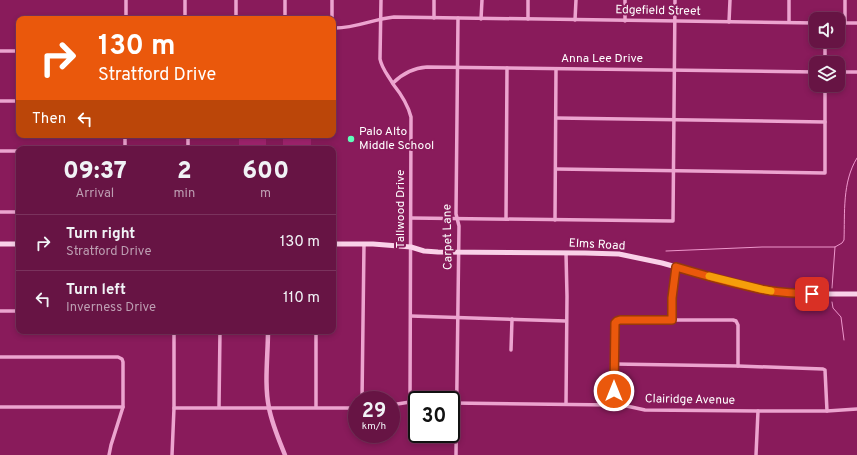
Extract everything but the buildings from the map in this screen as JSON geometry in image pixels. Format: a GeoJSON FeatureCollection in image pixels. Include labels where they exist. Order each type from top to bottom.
{"type":"FeatureCollection","features":[{"type":"Feature","properties":{"kind":"main road"},"geometry":{"type":"LineString","coordinates":[[0,244],[16,244]]}},
{"type":"Feature","properties":{"kind":"main road","name":"Elms Road"},"geometry":{"type":"LineString","coordinates":[[336,244],[411,247],[424,251],[619,254],[662,263],[761,289],[799,294],[857,294]]}},
{"type":"Feature","properties":{"kind":"street"},"geometry":{"type":"LineString","coordinates":[[126,0],[126,16]]}},
{"type":"Feature","properties":{"kind":"street"},"geometry":{"type":"LineString","coordinates":[[185,0],[185,16]]}},
{"type":"Feature","properties":{"kind":"street"},"geometry":{"type":"LineString","coordinates":[[236,0],[236,16]]}},
{"type":"Feature","properties":{"kind":"street"},"geometry":{"type":"LineString","coordinates":[[284,16],[285,0]]}},
{"type":"Feature","properties":{"kind":"street"},"geometry":{"type":"LineString","coordinates":[[332,0],[332,16]]}},
{"type":"Feature","properties":{"kind":"street","name":"Tallwood Drive"},"geometry":{"type":"LineString","coordinates":[[380,0],[381,64],[405,102],[411,117],[410,391]]}},
{"type":"Feature","properties":{"kind":"street"},"geometry":{"type":"LineString","coordinates":[[434,0],[434,18]]}},
{"type":"Feature","properties":{"kind":"street"},"geometry":{"type":"LineString","coordinates":[[481,18],[482,0]]}},
{"type":"Feature","properties":{"kind":"street"},"geometry":{"type":"LineString","coordinates":[[528,0],[528,19]]}},
{"type":"Feature","properties":{"kind":"street"},"geometry":{"type":"LineString","coordinates":[[575,20],[576,0]]}},
{"type":"Feature","properties":{"kind":"street"},"geometry":{"type":"LineString","coordinates":[[625,0],[625,21]]}},
{"type":"Feature","properties":{"kind":"street"},"geometry":{"type":"LineString","coordinates":[[411,218],[673,221],[675,0]]}},
{"type":"Feature","properties":{"kind":"street"},"geometry":{"type":"LineString","coordinates":[[729,22],[730,0]]}},
{"type":"Feature","properties":{"kind":"street"},"geometry":{"type":"LineString","coordinates":[[789,0],[789,22]]}},
{"type":"Feature","properties":{"kind":"street"},"geometry":{"type":"LineString","coordinates":[[845,0],[845,12]]}},
{"type":"Feature","properties":{"kind":"street","name":"Edgefield Street"},"geometry":{"type":"LineString","coordinates":[[336,28],[357,26],[380,19],[394,17],[809,23]]}},
{"type":"Feature","properties":{"kind":"street","name":"Carpet Lane"},"geometry":{"type":"LineString","coordinates":[[457,391],[459,252],[459,226],[456,206],[458,18]]}},
{"type":"Feature","properties":{"kind":"street"},"geometry":{"type":"LineString","coordinates":[[845,23],[857,23]]}},
{"type":"Feature","properties":{"kind":"street"},"geometry":{"type":"LineString","coordinates":[[0,51],[16,51]]}},
{"type":"Feature","properties":{"kind":"street","name":"Anna Lee Drive"},"geometry":{"type":"LineString","coordinates":[[393,83],[402,74],[420,68],[809,72]]}},
{"type":"Feature","properties":{"kind":"street"},"geometry":{"type":"LineString","coordinates":[[506,219],[507,68]]}},
{"type":"Feature","properties":{"kind":"street"},"geometry":{"type":"LineString","coordinates":[[555,220],[556,69]]}},
{"type":"Feature","properties":{"kind":"street"},"geometry":{"type":"LineString","coordinates":[[845,72],[857,72]]}},
{"type":"Feature","properties":{"kind":"street"},"geometry":{"type":"LineString","coordinates":[[556,169],[825,173],[825,92]]}},
{"type":"Feature","properties":{"kind":"street"},"geometry":{"type":"LineString","coordinates":[[0,101],[16,101]]}},
{"type":"Feature","properties":{"kind":"street"},"geometry":{"type":"LineString","coordinates":[[556,118],[825,122]]}},
{"type":"Feature","properties":{"kind":"street"},"geometry":{"type":"LineString","coordinates":[[0,151],[16,150]]}},
{"type":"Feature","properties":{"kind":"street"},"geometry":{"type":"LineString","coordinates":[[0,212],[16,212]]}},
{"type":"Feature","properties":{"kind":"street"},"geometry":{"type":"LineString","coordinates":[[362,391],[364,244]]}},
{"type":"Feature","properties":{"kind":"street"},"geometry":{"type":"LineString","coordinates":[[566,253],[566,404]]}},
{"type":"Feature","properties":{"kind":"street"},"geometry":{"type":"LineString","coordinates":[[672,320],[672,298],[676,267]]}},
{"type":"Feature","properties":{"kind":"street"},"geometry":{"type":"LineString","coordinates":[[0,311],[16,311]]}},
{"type":"Feature","properties":{"kind":"street"},"geometry":{"type":"LineString","coordinates":[[411,316],[566,321]]}},
{"type":"Feature","properties":{"kind":"street"},"geometry":{"type":"LineString","coordinates":[[511,350],[512,319]]}},
{"type":"Feature","properties":{"kind":"street"},"geometry":{"type":"LineString","coordinates":[[614,405],[614,325],[620,320],[733,320],[738,323],[738,366]]}},
{"type":"Feature","properties":{"kind":"street"},"geometry":{"type":"LineString","coordinates":[[172,455],[174,408],[174,334]]}},
{"type":"Feature","properties":{"kind":"street"},"geometry":{"type":"LineString","coordinates":[[219,407],[220,334]]}},
{"type":"Feature","properties":{"kind":"street"},"geometry":{"type":"LineString","coordinates":[[268,334],[267,389],[269,408],[275,430],[285,455]]}},
{"type":"Feature","properties":{"kind":"street"},"geometry":{"type":"LineString","coordinates":[[316,334],[316,407]]}},
{"type":"Feature","properties":{"kind":"street"},"geometry":{"type":"LineString","coordinates":[[0,357],[118,357],[122,359],[123,407],[111,445],[110,455]]}},
{"type":"Feature","properties":{"kind":"street"},"geometry":{"type":"LineString","coordinates":[[614,364],[824,369],[827,411]]}},
{"type":"Feature","properties":{"kind":"street","name":"Clairidge Avenue"},"geometry":{"type":"LineString","coordinates":[[460,403],[622,405],[645,410],[827,411],[857,409]]}},
{"type":"Feature","properties":{"kind":"street"},"geometry":{"type":"LineString","coordinates":[[0,407],[123,407]]}},
{"type":"Feature","properties":{"kind":"street"},"geometry":{"type":"LineString","coordinates":[[174,408],[348,408]]}},
{"type":"Feature","properties":{"kind":"street"},"geometry":{"type":"LineString","coordinates":[[756,455],[758,411]]}},
{"type":"Feature","properties":{"kind":"street","name":"Carpet Lane"},"geometry":{"type":"LineString","coordinates":[[456,443],[456,455]]}},
{"type":"Feature","properties":{"kind":"shaded area"},"geometry":{"type":"Polygon","coordinates":[[[239,138],[266,138],[266,146],[239,146],[239,138]]]}},
{"type":"Feature","properties":{"kind":"shaded area"},"geometry":{"type":"Polygon","coordinates":[[[283,138],[311,138],[311,146],[283,146],[283,138]]]}},
{"type":"Feature","properties":{"kind":"waterway"},"geometry":{"type":"LineString","coordinates":[[666,251],[762,247],[835,247],[844,240],[845,198],[849,177],[857,158]]}},
{"type":"Feature","properties":{"kind":"waterway"},"geometry":{"type":"LineString","coordinates":[[832,288],[835,247]]}},
{"type":"Feature","properties":{"kind":"waterway"},"geometry":{"type":"LineString","coordinates":[[832,302],[833,308],[841,317],[844,340]]}},
{"type":"Feature","properties":{"kind":"slow traffic"},"geometry":{"type":"LineString","coordinates":[[709,276],[771,291]]}},
{"type":"Feature","properties":{"kind":"place","name":"Palo Alto Middle School"},"geometry":{"type":"Point","coordinates":[351,139]}},
{"type":"Feature","properties":{"kind":"route"},"geometry":{"type":"LineString","coordinates":[[614,391],[614,325],[620,320],[672,320],[672,298],[676,267],[761,289],[799,294],[812,294]]}}]}
